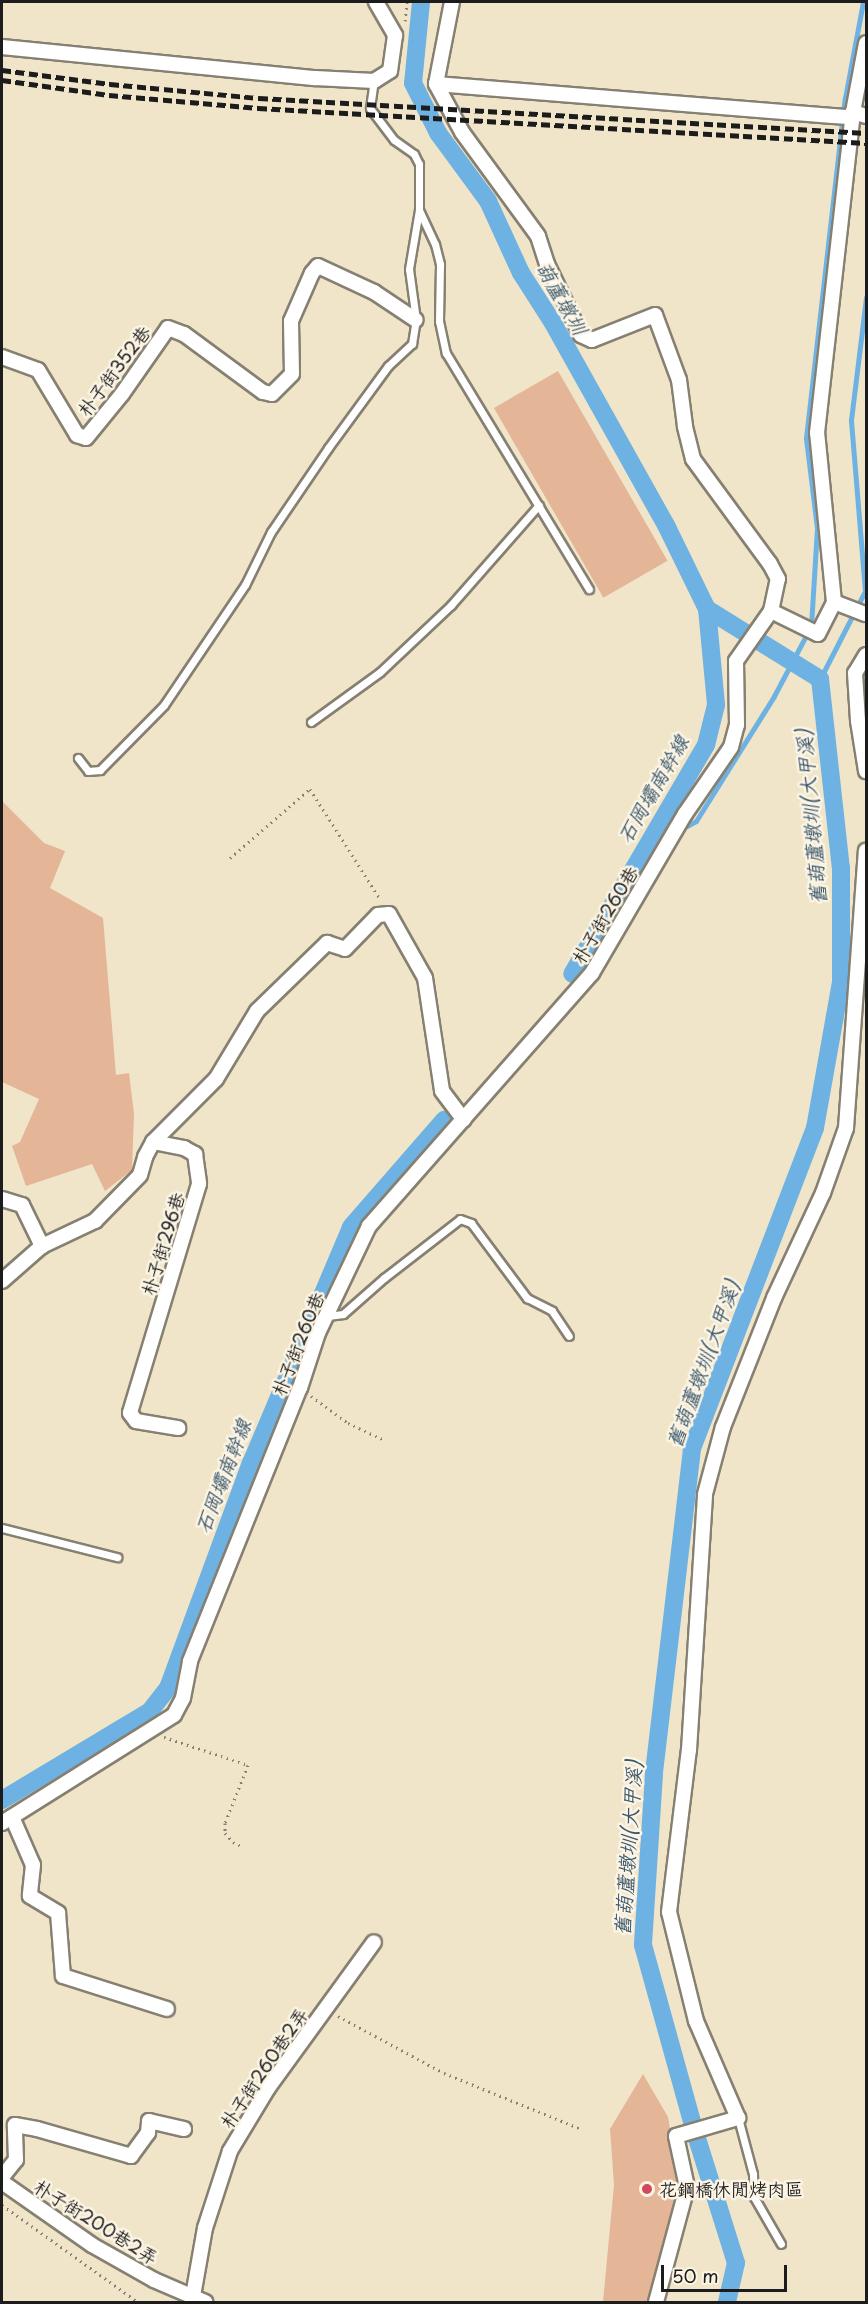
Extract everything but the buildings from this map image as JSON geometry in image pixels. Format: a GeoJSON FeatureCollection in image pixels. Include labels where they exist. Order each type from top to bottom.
{"type":"FeatureCollection","features":[{"type":"Feature","properties":{"kind":"street"},"geometry":{"type":"LineString","coordinates":[[2,47],[315,78],[374,81],[390,71],[394,35],[376,2]]}},
{"type":"Feature","properties":{"kind":"street"},"geometry":{"type":"LineString","coordinates":[[452,2],[436,84],[833,116],[856,115]]}},
{"type":"Feature","properties":{"kind":"street"},"geometry":{"type":"LineString","coordinates":[[771,611],[818,634],[834,602],[817,433],[867,43]]}},
{"type":"Feature","properties":{"kind":"street","name":"朴子街260巷"},"geometry":{"type":"LineString","coordinates":[[7,1820],[174,1715],[183,1698],[190,1661],[300,1388],[318,1334],[369,1226],[592,973],[685,814],[731,747],[738,725],[736,661],[771,611],[778,579],[770,564],[693,459],[685,426],[679,380],[655,315],[592,340],[581,335],[547,264],[538,236],[462,132],[436,84]]}},
{"type":"Feature","properties":{"kind":"street","name":"朴子街352巷"},"geometry":{"type":"LineString","coordinates":[[2,357],[38,370],[77,435],[86,438],[122,394],[168,328],[184,334],[263,392],[272,394],[292,374],[291,321],[312,273],[318,266],[374,292],[417,320]]}},
{"type":"Feature","properties":{"kind":"street"},"geometry":{"type":"LineString","coordinates":[[834,602],[867,614]]}},
{"type":"Feature","properties":{"kind":"street"},"geometry":{"type":"LineString","coordinates":[[867,655],[855,673],[858,721],[867,771]]}},
{"type":"Feature","properties":{"kind":"street"},"geometry":{"type":"LineString","coordinates":[[656,2302],[687,2187],[676,2136],[738,2118],[696,2021],[669,1912],[688,1750],[705,1494],[723,1427],[774,1298],[823,1193],[846,1128],[867,851]]}},
{"type":"Feature","properties":{"kind":"street"},"geometry":{"type":"LineString","coordinates":[[2,1281],[42,1246],[95,1221],[141,1175],[145,1158],[153,1142],[216,1079],[257,1011],[327,943],[345,949],[378,915],[389,914],[425,978],[442,1091],[464,1120]]}},
{"type":"Feature","properties":{"kind":"street","name":"朴子街296巷"},"geometry":{"type":"LineString","coordinates":[[153,1142],[184,1148],[195,1154],[200,1184],[130,1413],[136,1421],[178,1428]]}},
{"type":"Feature","properties":{"kind":"street"},"geometry":{"type":"LineString","coordinates":[[2,1199],[22,1205],[42,1246]]}},
{"type":"Feature","properties":{"kind":"street"},"geometry":{"type":"LineString","coordinates":[[7,1820],[33,1865],[30,1896],[58,1913],[63,1976],[167,2009]]}},
{"type":"Feature","properties":{"kind":"street","name":"朴子街260巷2弄"},"geometry":{"type":"LineString","coordinates":[[193,2296],[205,2228],[230,2151],[268,2088],[374,1942]]}},
{"type":"Feature","properties":{"kind":"street"},"geometry":{"type":"LineString","coordinates":[[2,2177],[16,2160],[15,2125],[131,2156],[148,2133],[149,2121],[184,2128]]}},
{"type":"Feature","properties":{"kind":"street","name":"朴子街200巷2弄"},"geometry":{"type":"LineString","coordinates":[[2,2182],[92,2245],[154,2280],[206,2302]]}},
{"type":"Feature","properties":{"kind":"lane"},"geometry":{"type":"LineString","coordinates":[[78,758],[88,771],[100,770],[164,705],[245,585],[271,532],[328,448],[388,366],[412,344],[417,320],[409,269],[419,210],[419,164],[414,154],[394,140],[370,108],[374,81]]}},
{"type":"Feature","properties":{"kind":"lane"},"geometry":{"type":"LineString","coordinates":[[419,210],[435,244],[440,264],[439,321],[446,353],[589,589]]}},
{"type":"Feature","properties":{"kind":"lane"},"geometry":{"type":"LineString","coordinates":[[310,722],[380,672],[452,605],[539,505]]}},
{"type":"Feature","properties":{"kind":"lane"},"geometry":{"type":"LineString","coordinates":[[328,1316],[343,1314],[384,1278],[460,1219],[471,1223],[527,1298],[552,1311],[569,1336]]}},
{"type":"Feature","properties":{"kind":"lane"},"geometry":{"type":"LineString","coordinates":[[2,1528],[117,1557]]}},
{"type":"Feature","properties":{"kind":"lane"},"geometry":{"type":"LineString","coordinates":[[738,2118],[753,2174],[754,2197],[781,2244]]}},
{"type":"Feature","properties":{"kind":"path"},"geometry":{"type":"LineString","coordinates":[[230,858],[310,789],[389,914]]}},
{"type":"Feature","properties":{"kind":"path"},"geometry":{"type":"LineString","coordinates":[[300,1388],[348,1423],[383,1439]]}},
{"type":"Feature","properties":{"kind":"path"},"geometry":{"type":"LineString","coordinates":[[148,1732],[248,1765],[225,1822],[225,1833],[233,1842],[243,1846]]}},
{"type":"Feature","properties":{"kind":"path"},"geometry":{"type":"LineString","coordinates":[[326,2010],[444,2073],[581,2129]]}},
{"type":"Feature","properties":{"kind":"path"},"geometry":{"type":"LineString","coordinates":[[2,2205],[138,2302]]}},
{"type":"Feature","properties":{"kind":"waterway","name":"葫蘆墩圳"},"geometry":{"type":"LineString","coordinates":[[421,2],[413,83],[438,133],[488,201],[521,273],[553,323],[666,525],[707,609],[716,705],[706,745],[572,974]]}},
{"type":"Feature","properties":{"kind":"waterway"},"geometry":{"type":"LineString","coordinates":[[687,826],[696,821],[774,696],[811,626],[817,528],[806,438],[845,98],[863,2]]}},
{"type":"Feature","properties":{"kind":"waterway"},"geometry":{"type":"LineString","coordinates":[[820,679],[865,591],[851,420],[866,297]]}},
{"type":"Feature","properties":{"kind":"waterway","name":"舊葫蘆墩圳(大甲溪)"},"geometry":{"type":"LineString","coordinates":[[707,609],[820,679],[841,868],[841,982],[815,1128],[692,1449],[654,1774],[643,1945],[695,2132],[736,2263],[727,2302]]}},
{"type":"Feature","properties":{"kind":"waterway","name":"石岡壩南幹線"},"geometry":{"type":"LineString","coordinates":[[2,1800],[150,1711],[168,1688],[251,1463],[351,1227],[444,1120]]}},
{"type":"Feature","properties":{"kind":"railway"},"geometry":{"type":"LineString","coordinates":[[2,70],[110,84],[259,98],[866,133]]}},
{"type":"Feature","properties":{"kind":"railway"},"geometry":{"type":"LineString","coordinates":[[2,80],[109,95],[258,108],[866,143]]}},
{"type":"Feature","properties":{"kind":"place","name":"花鋼橋休閒烤肉區"},"geometry":{"type":"Point","coordinates":[647,2189]}}]}
